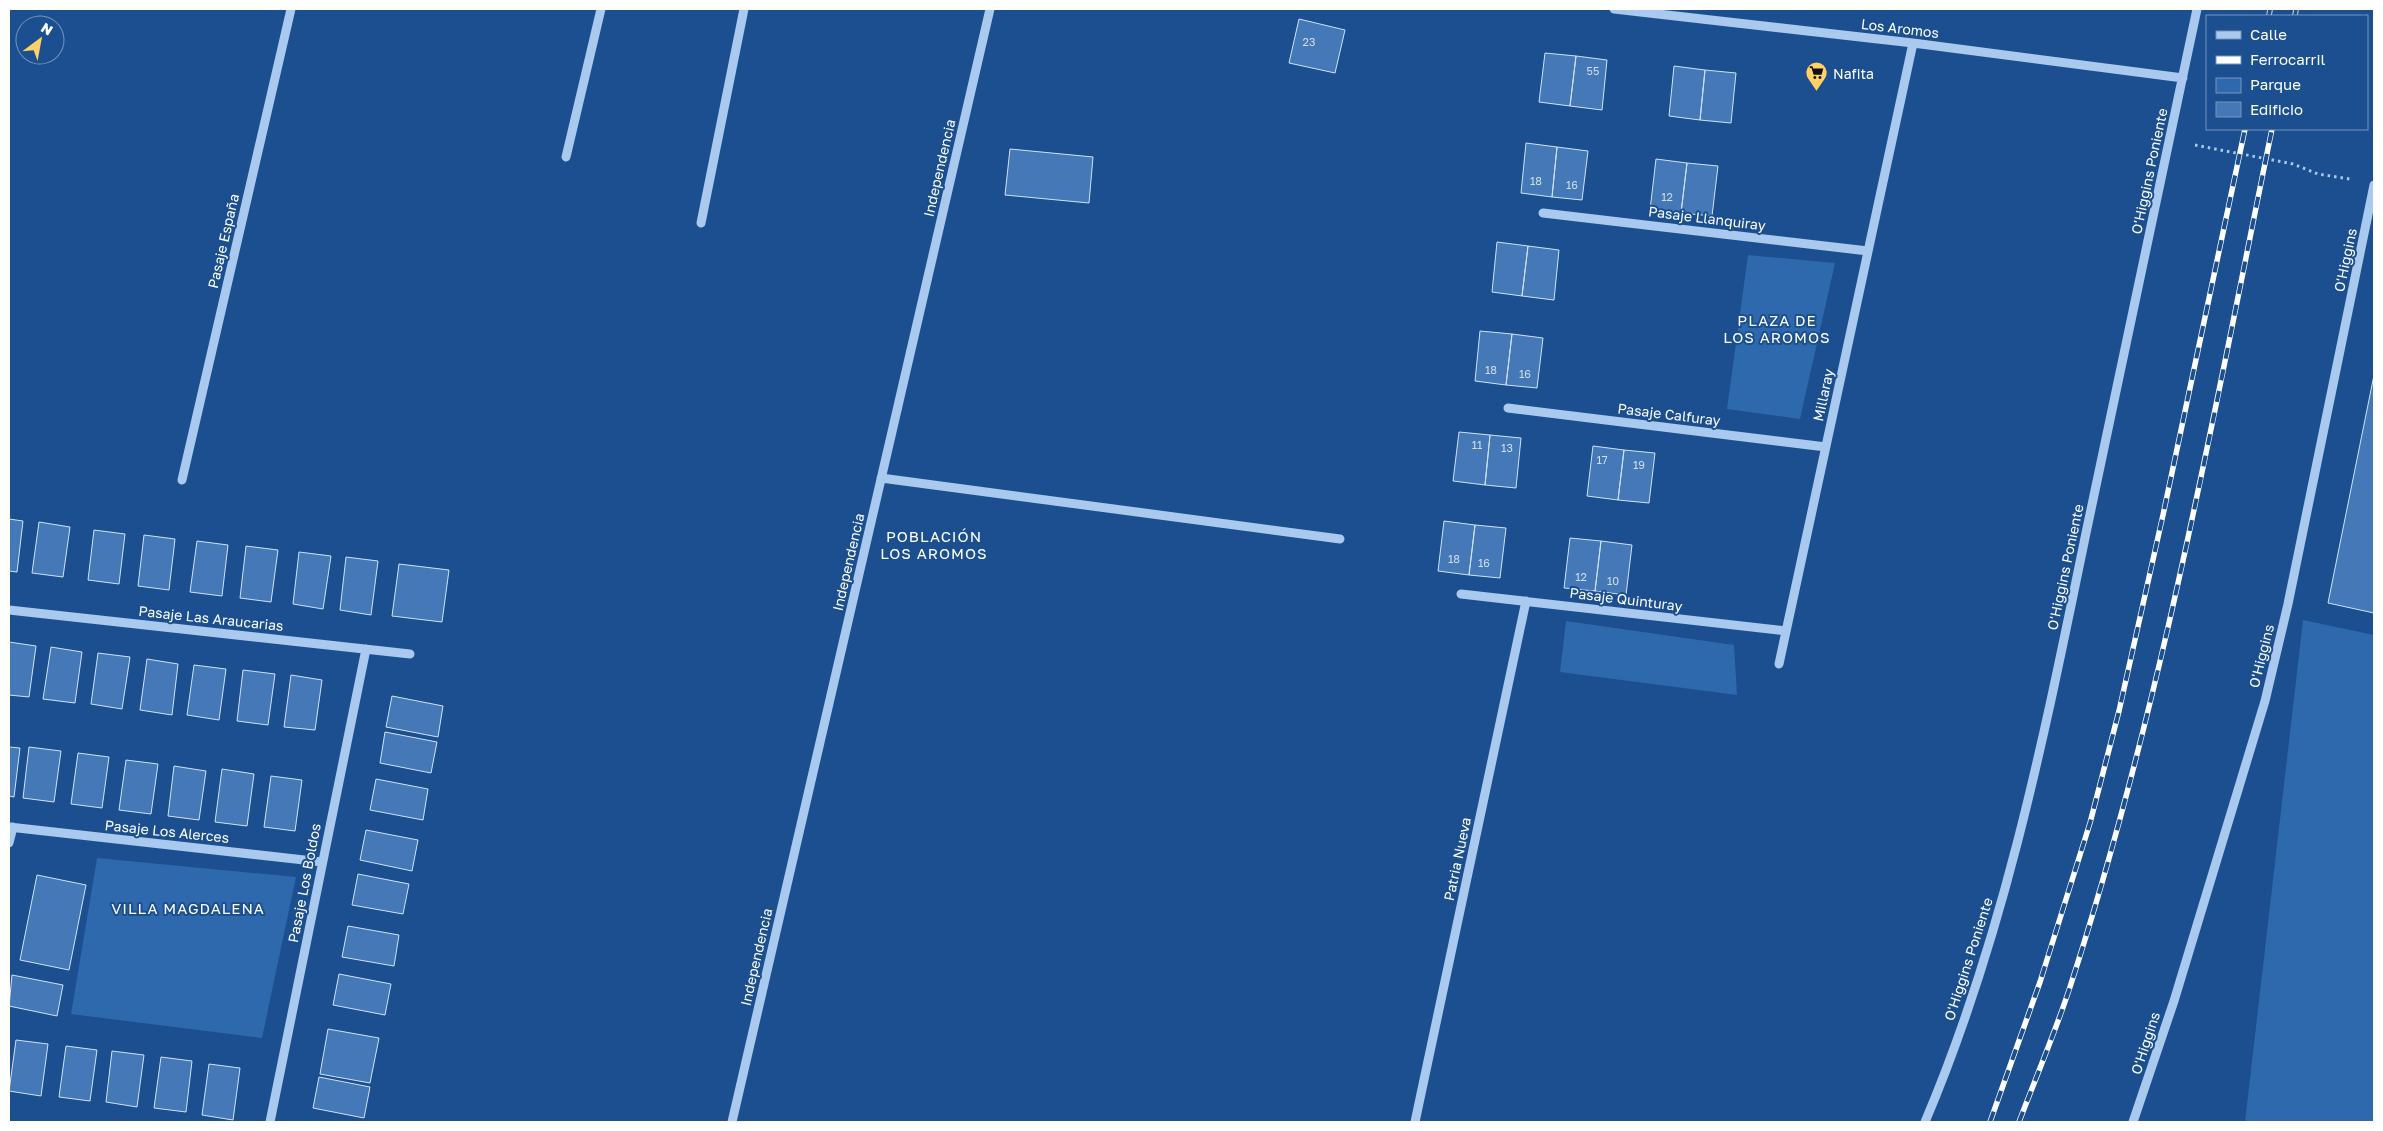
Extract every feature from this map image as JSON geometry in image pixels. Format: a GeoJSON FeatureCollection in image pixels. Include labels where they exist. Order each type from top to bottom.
{"type":"FeatureCollection","features":[{"type":"Feature","properties":{"kind":"street","name":"Pasaje España"},"geometry":{"type":"LineString","coordinates":[[182,480],[291,9]]}},
{"type":"Feature","properties":{"kind":"street"},"geometry":{"type":"LineString","coordinates":[[566,157],[601,9]]}},
{"type":"Feature","properties":{"kind":"street"},"geometry":{"type":"LineString","coordinates":[[701,223],[744,9]]}},
{"type":"Feature","properties":{"kind":"street","name":"Independencia"},"geometry":{"type":"LineString","coordinates":[[732,1122],[990,9]]}},
{"type":"Feature","properties":{"kind":"street","name":"Los Aromos"},"geometry":{"type":"LineString","coordinates":[[1614,9],[1913,43],[2183,78]]}},
{"type":"Feature","properties":{"kind":"street","name":"O'Higgins Poniente"},"geometry":{"type":"LineString","coordinates":[[1925,1122],[1968,1005],[2001,904],[2025,810],[2066,631],[2197,9]]}},
{"type":"Feature","properties":{"kind":"street","name":"Millaray"},"geometry":{"type":"LineString","coordinates":[[1779,664],[1913,43]]}},
{"type":"Feature","properties":{"kind":"street","name":"O'Higgins"},"geometry":{"type":"LineString","coordinates":[[2132,1122],[2174,1001],[2265,701],[2288,604],[2374,185]]}},
{"type":"Feature","properties":{"kind":"street","name":"Pasaje Llanquiray"},"geometry":{"type":"LineString","coordinates":[[1543,213],[1868,251]]}},
{"type":"Feature","properties":{"kind":"street","name":"Pasaje Calfuray"},"geometry":{"type":"LineString","coordinates":[[1508,408],[1826,447]]}},
{"type":"Feature","properties":{"kind":"street"},"geometry":{"type":"LineString","coordinates":[[881,478],[1340,539]]}},
{"type":"Feature","properties":{"kind":"street","name":"Pasaje Quinturay"},"geometry":{"type":"LineString","coordinates":[[1461,594],[1786,631]]}},
{"type":"Feature","properties":{"kind":"street","name":"Patria Nueva"},"geometry":{"type":"LineString","coordinates":[[1415,1122],[1526,601]]}},
{"type":"Feature","properties":{"kind":"street","name":"Pasaje Las Araucarias"},"geometry":{"type":"LineString","coordinates":[[9,610],[410,654]]}},
{"type":"Feature","properties":{"kind":"street","name":"Pasaje Los Boldos"},"geometry":{"type":"LineString","coordinates":[[270,1122],[366,649]]}},
{"type":"Feature","properties":{"kind":"street"},"geometry":{"type":"LineString","coordinates":[[9,843],[11,827]]}},
{"type":"Feature","properties":{"kind":"street","name":"Pasaje Los Alerces"},"geometry":{"type":"LineString","coordinates":[[11,827],[322,862]]}},
{"type":"Feature","properties":{"kind":"path"},"geometry":{"type":"LineString","coordinates":[[2170,140],[2293,164],[2318,174],[2356,180]]}},
{"type":"Feature","properties":{"kind":"green space"},"geometry":{"type":"Polygon","coordinates":[[[1748,255],[1835,263],[1800,419],[1727,409],[1748,255]]]}},
{"type":"Feature","properties":{"kind":"green space"},"geometry":{"type":"Polygon","coordinates":[[[2303,620],[2374,635],[2374,1122],[2245,1122],[2303,620]]]}},
{"type":"Feature","properties":{"kind":"green space"},"geometry":{"type":"Polygon","coordinates":[[[1566,621],[1734,645],[1737,695],[1560,672],[1566,621]]]}},
{"type":"Feature","properties":{"kind":"green space"},"geometry":{"type":"Polygon","coordinates":[[[97,858],[296,877],[262,1038],[71,1014],[97,858]]]}},
{"type":"Feature","properties":{"kind":"building"},"geometry":{"type":"Polygon","coordinates":[[[1299,19],[1345,30],[1335,73],[1289,63],[1299,19]]]}},
{"type":"Feature","properties":{"kind":"building"},"geometry":{"type":"Polygon","coordinates":[[[1545,53],[1576,56],[1570,106],[1539,102],[1545,53]]]}},
{"type":"Feature","properties":{"kind":"building"},"geometry":{"type":"Polygon","coordinates":[[[1576,56],[1607,60],[1602,110],[1570,106],[1576,56]]]}},
{"type":"Feature","properties":{"kind":"building"},"geometry":{"type":"Polygon","coordinates":[[[1674,66],[1705,70],[1700,120],[1669,116],[1674,66]]]}},
{"type":"Feature","properties":{"kind":"building"},"geometry":{"type":"Polygon","coordinates":[[[1705,70],[1736,73],[1731,123],[1700,120],[1705,70]]]}},
{"type":"Feature","properties":{"kind":"building"},"geometry":{"type":"Polygon","coordinates":[[[1526,143],[1557,147],[1552,197],[1521,193],[1526,143]]]}},
{"type":"Feature","properties":{"kind":"building"},"geometry":{"type":"Polygon","coordinates":[[[1557,147],[1588,151],[1582,200],[1552,197],[1557,147]]]}},
{"type":"Feature","properties":{"kind":"building"},"geometry":{"type":"Polygon","coordinates":[[[1010,149],[1093,157],[1089,203],[1005,195],[1010,149]]]}},
{"type":"Feature","properties":{"kind":"building"},"geometry":{"type":"Polygon","coordinates":[[[1656,159],[1687,163],[1681,213],[1650,210],[1656,159]]]}},
{"type":"Feature","properties":{"kind":"building"},"geometry":{"type":"Polygon","coordinates":[[[1687,163],[1718,166],[1712,216],[1681,213],[1687,163]]]}},
{"type":"Feature","properties":{"kind":"building"},"geometry":{"type":"Polygon","coordinates":[[[1497,242],[1528,246],[1522,296],[1492,292],[1497,242]]]}},
{"type":"Feature","properties":{"kind":"building"},"geometry":{"type":"Polygon","coordinates":[[[1528,246],[1559,250],[1554,300],[1522,296],[1528,246]]]}},
{"type":"Feature","properties":{"kind":"building"},"geometry":{"type":"Polygon","coordinates":[[[1480,331],[1512,334],[1506,385],[1475,381],[1480,331]]]}},
{"type":"Feature","properties":{"kind":"building"},"geometry":{"type":"Polygon","coordinates":[[[1512,334],[1543,338],[1537,388],[1506,385],[1512,334]]]}},
{"type":"Feature","properties":{"kind":"building"},"geometry":{"type":"Polygon","coordinates":[[[2374,375],[2374,613],[2328,603],[2374,375]]]}},
{"type":"Feature","properties":{"kind":"building"},"geometry":{"type":"Polygon","coordinates":[[[1459,432],[1490,435],[1485,485],[1453,481],[1459,432]]]}},
{"type":"Feature","properties":{"kind":"building"},"geometry":{"type":"Polygon","coordinates":[[[1490,435],[1521,438],[1516,488],[1485,485],[1490,435]]]}},
{"type":"Feature","properties":{"kind":"building"},"geometry":{"type":"Polygon","coordinates":[[[1593,446],[1624,450],[1618,500],[1587,496],[1593,446]]]}},
{"type":"Feature","properties":{"kind":"building"},"geometry":{"type":"Polygon","coordinates":[[[1624,450],[1655,453],[1649,503],[1618,500],[1624,450]]]}},
{"type":"Feature","properties":{"kind":"building"},"geometry":{"type":"Polygon","coordinates":[[[9,519],[23,521],[17,572],[9,571],[9,519]]]}},
{"type":"Feature","properties":{"kind":"building"},"geometry":{"type":"Polygon","coordinates":[[[1444,521],[1475,525],[1469,575],[1438,571],[1444,521]]]}},
{"type":"Feature","properties":{"kind":"building"},"geometry":{"type":"Polygon","coordinates":[[[39,522],[70,527],[63,577],[32,573],[39,522]]]}},
{"type":"Feature","properties":{"kind":"building"},"geometry":{"type":"Polygon","coordinates":[[[1475,525],[1506,528],[1500,578],[1469,575],[1475,525]]]}},
{"type":"Feature","properties":{"kind":"building"},"geometry":{"type":"Polygon","coordinates":[[[94,530],[125,534],[119,584],[88,580],[94,530]]]}},
{"type":"Feature","properties":{"kind":"building"},"geometry":{"type":"Polygon","coordinates":[[[144,535],[175,539],[169,590],[138,586],[144,535]]]}},
{"type":"Feature","properties":{"kind":"building"},"geometry":{"type":"Polygon","coordinates":[[[1570,538],[1601,541],[1595,591],[1564,588],[1570,538]]]}},
{"type":"Feature","properties":{"kind":"building"},"geometry":{"type":"Polygon","coordinates":[[[197,541],[228,545],[222,596],[190,592],[197,541]]]}},
{"type":"Feature","properties":{"kind":"building"},"geometry":{"type":"Polygon","coordinates":[[[1601,541],[1632,545],[1626,595],[1595,591],[1601,541]]]}},
{"type":"Feature","properties":{"kind":"building"},"geometry":{"type":"Polygon","coordinates":[[[246,546],[278,550],[271,602],[240,598],[246,546]]]}},
{"type":"Feature","properties":{"kind":"building"},"geometry":{"type":"Polygon","coordinates":[[[299,552],[331,556],[323,609],[293,604],[299,552]]]}},
{"type":"Feature","properties":{"kind":"building"},"geometry":{"type":"Polygon","coordinates":[[[346,557],[378,561],[371,615],[340,610],[346,557]]]}},
{"type":"Feature","properties":{"kind":"building"},"geometry":{"type":"Polygon","coordinates":[[[399,564],[449,570],[442,622],[392,616],[399,564]]]}},
{"type":"Feature","properties":{"kind":"building"},"geometry":{"type":"Polygon","coordinates":[[[9,642],[36,646],[29,697],[9,695],[9,642]]]}},
{"type":"Feature","properties":{"kind":"building"},"geometry":{"type":"Polygon","coordinates":[[[51,647],[82,652],[75,703],[43,699],[51,647]]]}},
{"type":"Feature","properties":{"kind":"building"},"geometry":{"type":"Polygon","coordinates":[[[98,653],[130,657],[122,709],[91,704],[98,653]]]}},
{"type":"Feature","properties":{"kind":"building"},"geometry":{"type":"Polygon","coordinates":[[[147,659],[178,664],[172,715],[140,710],[147,659]]]}},
{"type":"Feature","properties":{"kind":"building"},"geometry":{"type":"Polygon","coordinates":[[[194,665],[226,669],[219,720],[187,715],[194,665]]]}},
{"type":"Feature","properties":{"kind":"building"},"geometry":{"type":"Polygon","coordinates":[[[243,670],[275,674],[268,725],[237,721],[243,670]]]}},
{"type":"Feature","properties":{"kind":"building"},"geometry":{"type":"Polygon","coordinates":[[[291,675],[322,680],[315,730],[284,727],[291,675]]]}},
{"type":"Feature","properties":{"kind":"building"},"geometry":{"type":"Polygon","coordinates":[[[392,696],[443,706],[438,737],[386,727],[392,696]]]}},
{"type":"Feature","properties":{"kind":"building"},"geometry":{"type":"Polygon","coordinates":[[[385,732],[437,742],[431,773],[380,763],[385,732]]]}},
{"type":"Feature","properties":{"kind":"building"},"geometry":{"type":"Polygon","coordinates":[[[9,747],[20,748],[14,797],[9,796],[9,747]]]}},
{"type":"Feature","properties":{"kind":"building"},"geometry":{"type":"Polygon","coordinates":[[[29,747],[61,751],[54,802],[23,798],[29,747]]]}},
{"type":"Feature","properties":{"kind":"building"},"geometry":{"type":"Polygon","coordinates":[[[78,753],[109,757],[102,808],[71,804],[78,753]]]}},
{"type":"Feature","properties":{"kind":"building"},"geometry":{"type":"Polygon","coordinates":[[[126,760],[158,764],[151,814],[119,810],[126,760]]]}},
{"type":"Feature","properties":{"kind":"building"},"geometry":{"type":"Polygon","coordinates":[[[174,766],[206,771],[199,820],[168,816],[174,766]]]}},
{"type":"Feature","properties":{"kind":"building"},"geometry":{"type":"Polygon","coordinates":[[[222,769],[254,774],[247,826],[215,822],[222,769]]]}},
{"type":"Feature","properties":{"kind":"building"},"geometry":{"type":"Polygon","coordinates":[[[271,776],[302,780],[295,831],[264,827],[271,776]]]}},
{"type":"Feature","properties":{"kind":"building"},"geometry":{"type":"Polygon","coordinates":[[[376,779],[428,789],[423,820],[370,810],[376,779]]]}},
{"type":"Feature","properties":{"kind":"building"},"geometry":{"type":"Polygon","coordinates":[[[366,830],[418,840],[412,871],[360,860],[366,830]]]}},
{"type":"Feature","properties":{"kind":"building"},"geometry":{"type":"Polygon","coordinates":[[[358,874],[409,884],[403,914],[352,905],[358,874]]]}},
{"type":"Feature","properties":{"kind":"building"},"geometry":{"type":"Polygon","coordinates":[[[37,875],[86,885],[69,970],[20,960],[37,875]]]}},
{"type":"Feature","properties":{"kind":"building"},"geometry":{"type":"Polygon","coordinates":[[[348,926],[399,935],[394,966],[342,957],[348,926]]]}},
{"type":"Feature","properties":{"kind":"building"},"geometry":{"type":"Polygon","coordinates":[[[339,974],[391,984],[385,1015],[333,1005],[339,974]]]}},
{"type":"Feature","properties":{"kind":"building"},"geometry":{"type":"Polygon","coordinates":[[[12,975],[63,985],[57,1016],[9,1006],[12,975]]]}},
{"type":"Feature","properties":{"kind":"building"},"geometry":{"type":"Polygon","coordinates":[[[328,1029],[379,1038],[370,1083],[320,1074],[328,1029]]]}},
{"type":"Feature","properties":{"kind":"building"},"geometry":{"type":"Polygon","coordinates":[[[16,1040],[48,1044],[41,1096],[9,1091],[16,1040]]]}},
{"type":"Feature","properties":{"kind":"building"},"geometry":{"type":"Polygon","coordinates":[[[66,1046],[97,1050],[90,1101],[59,1097],[66,1046]]]}},
{"type":"Feature","properties":{"kind":"building"},"geometry":{"type":"Polygon","coordinates":[[[112,1051],[144,1055],[137,1107],[106,1102],[112,1051]]]}},
{"type":"Feature","properties":{"kind":"building"},"geometry":{"type":"Polygon","coordinates":[[[161,1057],[192,1061],[186,1112],[154,1108],[161,1057]]]}},
{"type":"Feature","properties":{"kind":"building"},"geometry":{"type":"Polygon","coordinates":[[[209,1064],[240,1068],[233,1120],[202,1115],[209,1064]]]}},
{"type":"Feature","properties":{"kind":"building"},"geometry":{"type":"Polygon","coordinates":[[[319,1077],[370,1087],[364,1118],[313,1108],[319,1077]]]}},
{"type":"Feature","properties":{"kind":"railway"},"geometry":{"type":"LineString","coordinates":[[2269,15],[2270,9]]}},
{"type":"Feature","properties":{"kind":"railway"},"geometry":{"type":"LineString","coordinates":[[2295,15],[2296,9]]}},
{"type":"Feature","properties":{"kind":"railway"},"geometry":{"type":"LineString","coordinates":[[1990,1122],[2040,982],[2090,823],[2119,711],[2163,515],[2245,130]]}},
{"type":"Feature","properties":{"kind":"railway"},"geometry":{"type":"LineString","coordinates":[[2019,1122],[2070,987],[2132,775],[2183,561],[2272,130]]}},
{"type":"Feature","properties":{"kind":"place","name":"Nafita"},"geometry":{"type":"Point","coordinates":[1817,92]}},
{"type":"Feature","properties":{"kind":"district","name":"PLAZA DE LOS AROMOS"},"geometry":{"type":"Point","coordinates":[1777,328]}},
{"type":"Feature","properties":{"kind":"district","name":"POBLACIÓN LOS AROMOS"},"geometry":{"type":"Point","coordinates":[934,544]}},
{"type":"Feature","properties":{"kind":"district","name":"VILLA MAGDALENA"},"geometry":{"type":"Point","coordinates":[188,908]}}]}
